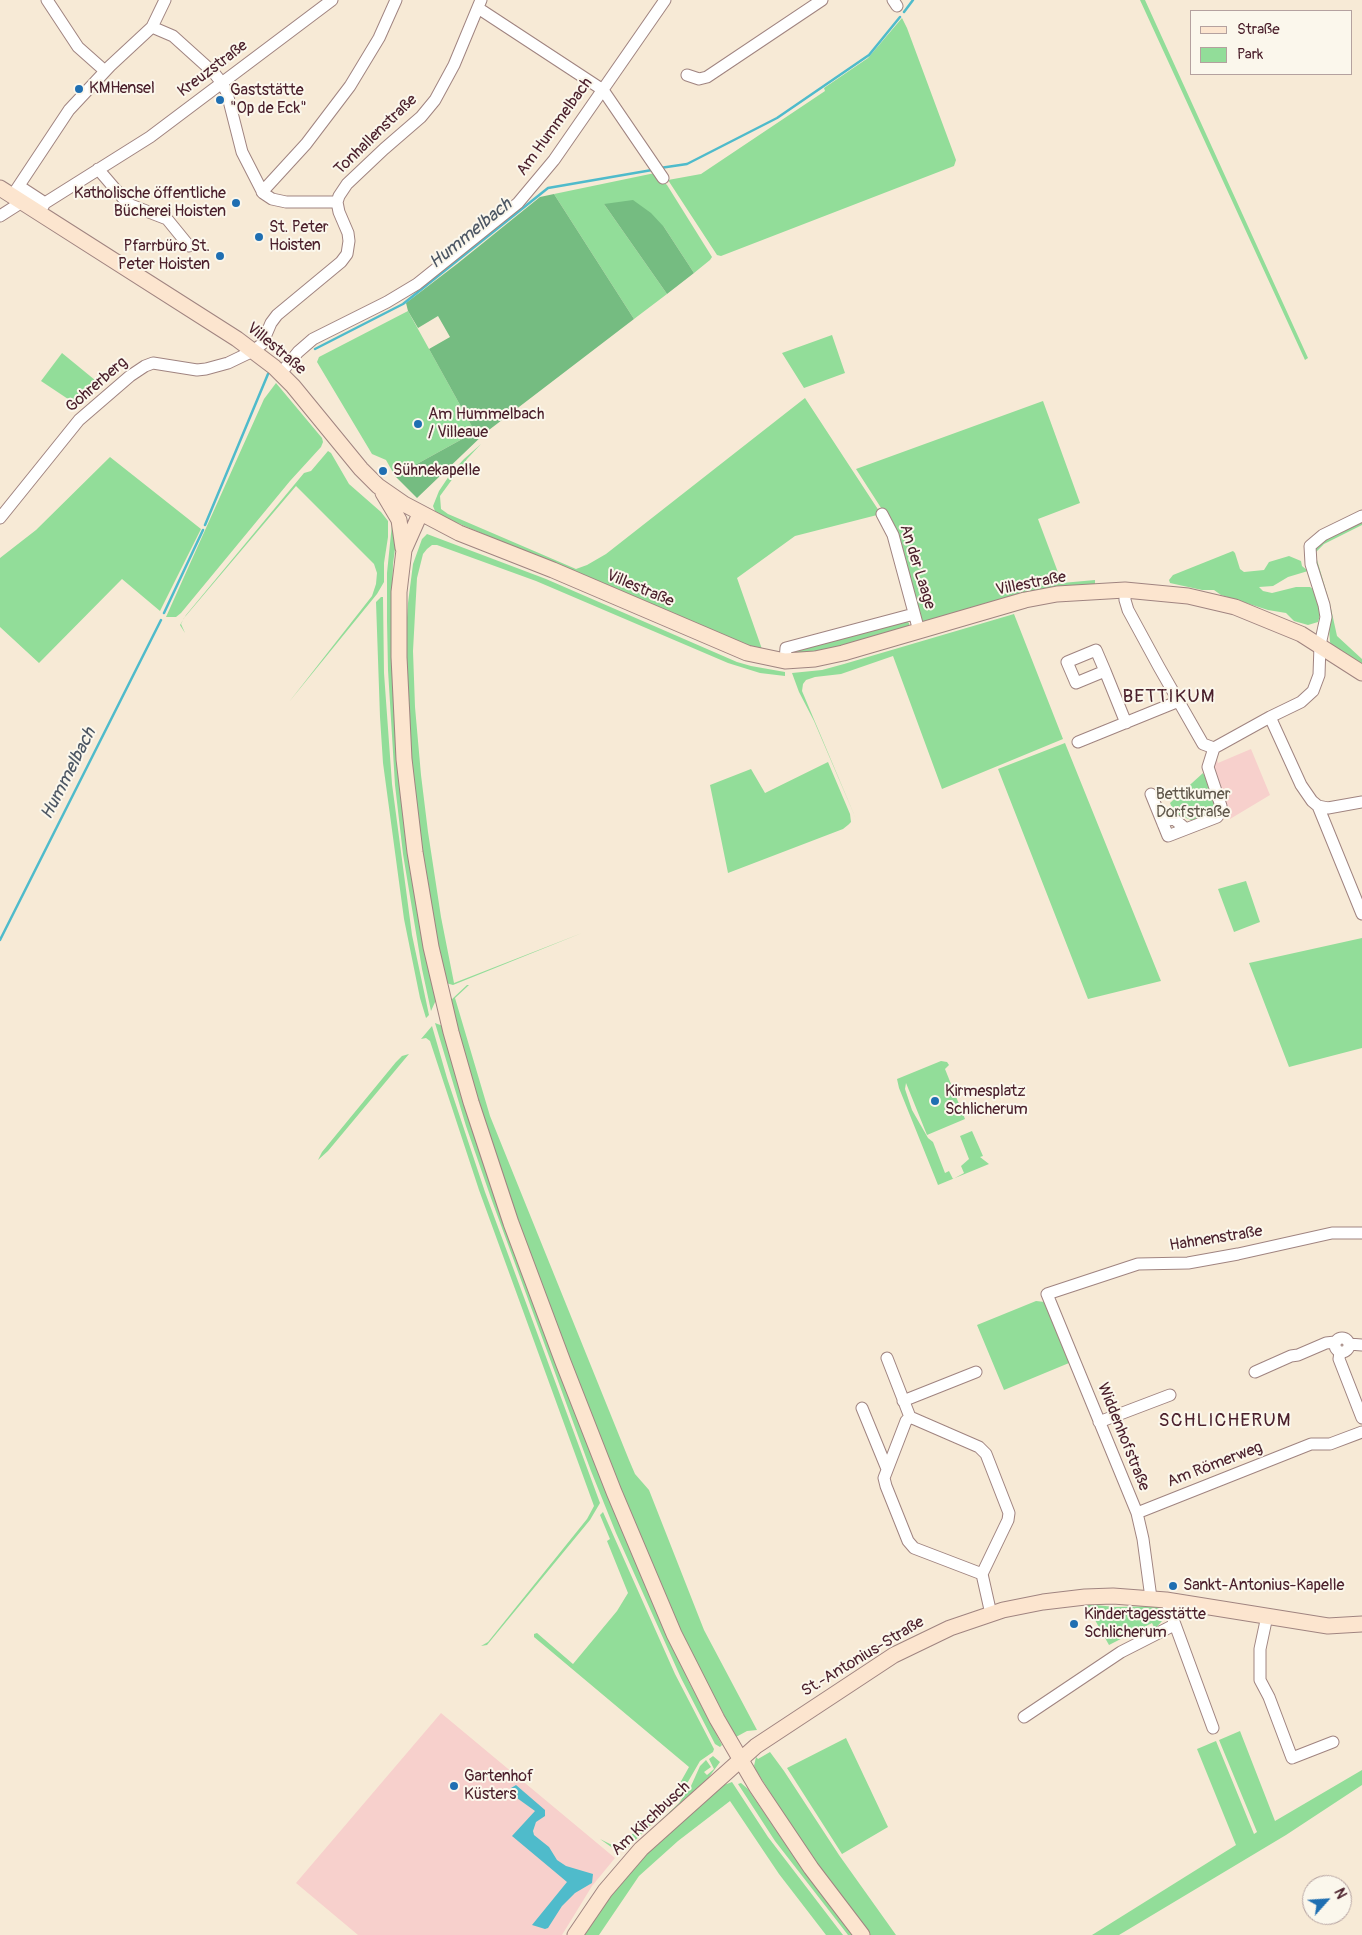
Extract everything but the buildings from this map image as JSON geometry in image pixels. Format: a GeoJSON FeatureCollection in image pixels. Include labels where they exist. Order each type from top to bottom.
{"type":"FeatureCollection","features":[{"type":"Feature","properties":{"kind":"main road","name":"Villestraße"},"geometry":{"type":"LineString","coordinates":[[13,193],[42,208],[253,351],[281,373],[378,486],[420,514],[459,533],[553,570],[739,650],[757,656],[785,661],[828,657],[987,610],[1039,598],[1076,592],[1125,590],[1188,596],[1235,607],[1302,634],[1362,673]]}},
{"type":"Feature","properties":{"kind":"main road"},"geometry":{"type":"LineString","coordinates":[[378,486],[398,520],[404,550]]}},
{"type":"Feature","properties":{"kind":"main road"},"geometry":{"type":"LineString","coordinates":[[420,514],[404,550],[399,592],[398,643],[407,788],[418,876],[430,939],[458,1060],[483,1141],[525,1262],[614,1492],[674,1634],[699,1685],[740,1760],[797,1849],[862,1935]]}},
{"type":"Feature","properties":{"kind":"main road","name":"St.-Antonius-Straße"},"geometry":{"type":"LineString","coordinates":[[740,1760],[769,1736],[904,1650],[942,1631],[991,1614],[1043,1602],[1071,1598],[1113,1596],[1159,1599],[1328,1626],[1362,1624]]}},
{"type":"Feature","properties":{"kind":"main road","name":"Am Kirchbusch"},"geometry":{"type":"LineString","coordinates":[[575,1935],[604,1891],[641,1848],[740,1760]]}},
{"type":"Feature","properties":{"kind":"street"},"geometry":{"type":"LineString","coordinates":[[47,0],[78,47],[105,71]]}},
{"type":"Feature","properties":{"kind":"street"},"geometry":{"type":"LineString","coordinates":[[0,216],[13,193],[69,110],[105,71],[152,27],[165,0]]}},
{"type":"Feature","properties":{"kind":"street","name":"Kreuzstraße"},"geometry":{"type":"LineString","coordinates":[[42,208],[98,169],[150,137],[332,0]]}},
{"type":"Feature","properties":{"kind":"street"},"geometry":{"type":"LineString","coordinates":[[262,192],[306,144],[350,86],[379,38],[396,0]]}},
{"type":"Feature","properties":{"kind":"street","name":"Am Hummelbach"},"geometry":{"type":"LineString","coordinates":[[281,373],[298,352],[313,340],[408,290],[507,212],[538,180],[665,0]]}},
{"type":"Feature","properties":{"kind":"street"},"geometry":{"type":"LineString","coordinates":[[687,76],[707,77],[822,0]]}},
{"type":"Feature","properties":{"kind":"street"},"geometry":{"type":"LineString","coordinates":[[479,4],[603,90],[663,178]]}},
{"type":"Feature","properties":{"kind":"street","name":"Tonhallenstraße"},"geometry":{"type":"LineString","coordinates":[[253,351],[262,344],[271,323],[277,315],[341,262],[347,254],[349,237],[339,212],[337,202],[339,196],[347,184],[421,117],[436,100],[454,65],[479,4]]}},
{"type":"Feature","properties":{"kind":"street"},"geometry":{"type":"LineString","coordinates":[[152,27],[173,36],[214,73],[222,83],[242,152],[262,192],[272,199],[286,202],[337,202]]}},
{"type":"Feature","properties":{"kind":"street"},"geometry":{"type":"LineString","coordinates":[[98,169],[128,204],[167,219],[189,246]]}},
{"type":"Feature","properties":{"kind":"street","name":"Gohrerberg"},"geometry":{"type":"LineString","coordinates":[[0,518],[79,420],[102,399],[148,364],[157,363],[197,370],[206,369],[253,351]]}},
{"type":"Feature","properties":{"kind":"street","name":"An der Laage"},"geometry":{"type":"LineString","coordinates":[[882,514],[892,535],[919,631]]}},
{"type":"Feature","properties":{"kind":"street"},"geometry":{"type":"LineString","coordinates":[[1151,794],[1168,836],[1217,817],[1221,810],[1221,803],[1208,767],[1214,748],[1305,700],[1314,691],[1319,675],[1320,645],[1325,628],[1326,611],[1311,564],[1310,546],[1323,536],[1362,516]]}},
{"type":"Feature","properties":{"kind":"street"},"geometry":{"type":"LineString","coordinates":[[1125,590],[1128,610],[1203,744],[1214,748]]}},
{"type":"Feature","properties":{"kind":"street"},"geometry":{"type":"LineString","coordinates":[[785,661],[786,648],[914,614]]}},
{"type":"Feature","properties":{"kind":"street"},"geometry":{"type":"LineString","coordinates":[[1104,671],[1126,723]]}},
{"type":"Feature","properties":{"kind":"street"},"geometry":{"type":"LineString","coordinates":[[1078,742],[1179,701]]}},
{"type":"Feature","properties":{"kind":"street"},"geometry":{"type":"LineString","coordinates":[[1270,717],[1301,785],[1309,798],[1318,806],[1362,914]]}},
{"type":"Feature","properties":{"kind":"street"},"geometry":{"type":"LineString","coordinates":[[1318,806],[1331,808],[1362,802]]}},
{"type":"Feature","properties":{"kind":"street","name":"Hahnenstraße"},"geometry":{"type":"LineString","coordinates":[[1048,1294],[1138,1264],[1188,1263],[1332,1233],[1362,1233]]}},
{"type":"Feature","properties":{"kind":"street","name":"Widdenhofstraße"},"geometry":{"type":"LineString","coordinates":[[1048,1294],[1137,1513],[1159,1599],[1174,1625],[1213,1728]]}},
{"type":"Feature","properties":{"kind":"street"},"geometry":{"type":"LineString","coordinates":[[1255,1372],[1326,1343],[1347,1350],[1349,1344],[1362,1345]]}},
{"type":"Feature","properties":{"kind":"street"},"geometry":{"type":"LineString","coordinates":[[1338,1347],[1339,1359],[1362,1418]]}},
{"type":"Feature","properties":{"kind":"street"},"geometry":{"type":"LineString","coordinates":[[887,1358],[910,1417],[979,1447],[986,1454],[1009,1516],[982,1574],[991,1614]]}},
{"type":"Feature","properties":{"kind":"street"},"geometry":{"type":"LineString","coordinates":[[903,1401],[976,1372]]}},
{"type":"Feature","properties":{"kind":"street"},"geometry":{"type":"LineString","coordinates":[[1099,1422],[1170,1395]]}},
{"type":"Feature","properties":{"kind":"street"},"geometry":{"type":"LineString","coordinates":[[862,1408],[887,1468]]}},
{"type":"Feature","properties":{"kind":"street"},"geometry":{"type":"LineString","coordinates":[[910,1417],[906,1421],[884,1478],[911,1546],[982,1574]]}},
{"type":"Feature","properties":{"kind":"street","name":"Am Römerweg"},"geometry":{"type":"LineString","coordinates":[[1137,1513],[1311,1444],[1330,1444],[1362,1432]]}},
{"type":"Feature","properties":{"kind":"street"},"geometry":{"type":"LineString","coordinates":[[1267,1616],[1260,1649],[1260,1680],[1269,1697],[1292,1758],[1333,1742]]}},
{"type":"Feature","properties":{"kind":"street"},"geometry":{"type":"LineString","coordinates":[[1024,1717],[1121,1652],[1174,1625]]}},
{"type":"Feature","properties":{"kind":"shaded area"},"geometry":{"type":"Polygon","coordinates":[[[1251,749],[1270,795],[1230,819],[1210,767],[1217,759],[1218,763],[1251,749]]]}},
{"type":"Feature","properties":{"kind":"shaded area","name":"Gartenhof Küsters"},"geometry":{"type":"Polygon","coordinates":[[[441,1713],[615,1858],[592,1886],[562,1935],[358,1935],[296,1883],[441,1713]]]}},
{"type":"Feature","properties":{"kind":"green space"},"geometry":{"type":"Polygon","coordinates":[[[1140,0],[1145,0],[1308,358],[1305,360],[1140,0]]]}},
{"type":"Feature","properties":{"kind":"green space"},"geometry":{"type":"Polygon","coordinates":[[[902,18],[956,160],[954,166],[721,256],[717,255],[668,180],[701,174],[825,91],[824,88],[868,58],[902,18]]]}},
{"type":"Feature","properties":{"kind":"green space"},"geometry":{"type":"Polygon","coordinates":[[[655,173],[667,185],[712,257],[694,273],[664,227],[604,204],[667,294],[634,319],[554,194],[655,173]]]}},
{"type":"Feature","properties":{"kind":"green space"},"geometry":{"type":"Polygon","coordinates":[[[554,194],[634,319],[485,433],[417,498],[395,476],[475,432],[429,349],[450,337],[438,316],[418,328],[408,311],[406,303],[540,197],[554,194]]]}},
{"type":"Feature","properties":{"kind":"green space"},"geometry":{"type":"Polygon","coordinates":[[[633,200],[651,213],[664,227],[694,273],[667,294],[604,204],[633,200]]]}},
{"type":"Feature","properties":{"kind":"green space"},"geometry":{"type":"Polygon","coordinates":[[[408,311],[475,432],[395,476],[386,460],[372,454],[317,362],[319,357],[408,311]]]}},
{"type":"Feature","properties":{"kind":"green space"},"geometry":{"type":"Polygon","coordinates":[[[832,335],[845,373],[804,388],[782,353],[832,335]]]}},
{"type":"Feature","properties":{"kind":"green space"},"geometry":{"type":"Polygon","coordinates":[[[62,353],[101,385],[82,403],[77,405],[41,381],[62,353]]]}},
{"type":"Feature","properties":{"kind":"green space"},"geometry":{"type":"Polygon","coordinates":[[[276,383],[322,438],[321,447],[290,481],[181,613],[176,617],[166,617],[264,399],[276,383]]]}},
{"type":"Feature","properties":{"kind":"green space"},"geometry":{"type":"Polygon","coordinates":[[[805,398],[881,514],[795,536],[737,578],[763,652],[441,516],[435,511],[433,506],[439,491],[451,473],[481,444],[467,459],[440,496],[441,509],[448,514],[576,569],[606,554],[805,398]]]}},
{"type":"Feature","properties":{"kind":"green space"},"geometry":{"type":"Polygon","coordinates":[[[1043,401],[1080,503],[1038,519],[1062,583],[1095,580],[1095,586],[925,624],[921,622],[894,528],[856,469],[1043,401]]]}},
{"type":"Feature","properties":{"kind":"green space"},"geometry":{"type":"Polygon","coordinates":[[[328,451],[349,484],[381,512],[388,521],[384,582],[377,594],[289,702],[372,596],[377,573],[374,564],[296,486],[185,617],[304,473],[311,471],[328,451]]]}},
{"type":"Feature","properties":{"kind":"green space"},"geometry":{"type":"Polygon","coordinates":[[[110,457],[201,529],[160,611],[122,579],[39,663],[0,627],[0,558],[36,530],[110,457]]]}},
{"type":"Feature","properties":{"kind":"green space"},"geometry":{"type":"Polygon","coordinates":[[[1362,519],[1362,525],[1324,544],[1315,553],[1337,636],[1362,659],[1362,666],[1331,645],[1328,614],[1313,547],[1362,519]]]}},
{"type":"Feature","properties":{"kind":"green space"},"geometry":{"type":"Polygon","coordinates":[[[392,524],[397,534],[393,564],[392,600],[436,1000],[431,1011],[403,854],[395,785],[387,621],[387,573],[392,524]]]}},
{"type":"Feature","properties":{"kind":"green space"},"geometry":{"type":"Polygon","coordinates":[[[427,534],[546,579],[737,662],[785,672],[785,676],[760,673],[728,663],[536,581],[437,545],[432,545],[427,549],[423,554],[417,578],[413,651],[415,707],[428,832],[441,917],[454,983],[582,933],[453,985],[446,983],[427,888],[414,790],[408,716],[406,632],[408,603],[413,564],[422,539],[427,534]]]}},
{"type":"Feature","properties":{"kind":"green space"},"geometry":{"type":"Polygon","coordinates":[[[1233,551],[1240,569],[1244,572],[1264,570],[1269,562],[1289,556],[1301,561],[1302,566],[1308,571],[1288,577],[1273,586],[1259,587],[1263,591],[1272,593],[1296,587],[1310,587],[1317,592],[1320,615],[1318,622],[1308,625],[1294,621],[1286,613],[1268,610],[1221,595],[1214,590],[1202,590],[1170,583],[1169,580],[1173,575],[1233,551]]]}},
{"type":"Feature","properties":{"kind":"green space"},"geometry":{"type":"Polygon","coordinates":[[[383,597],[384,673],[392,784],[412,935],[429,1015],[426,1018],[420,998],[404,919],[383,763],[376,602],[383,597]]]}},
{"type":"Feature","properties":{"kind":"green space"},"geometry":{"type":"Polygon","coordinates":[[[1014,614],[1063,739],[942,789],[893,656],[841,674],[806,680],[802,691],[856,819],[792,673],[822,670],[1014,614]]]}},
{"type":"Feature","properties":{"kind":"green space"},"geometry":{"type":"Polygon","coordinates":[[[905,620],[909,623],[909,627],[835,650],[789,656],[791,650],[905,620]]]}},
{"type":"Feature","properties":{"kind":"green space"},"geometry":{"type":"Polygon","coordinates":[[[1065,743],[1161,981],[1088,999],[998,769],[1065,743]]]}},
{"type":"Feature","properties":{"kind":"green space"},"geometry":{"type":"Polygon","coordinates":[[[828,762],[850,814],[851,822],[843,829],[728,873],[710,785],[751,769],[765,793],[828,762]]]}},
{"type":"Feature","properties":{"kind":"green space","name":"Bettikumer Dorfstraße"},"geometry":{"type":"Polygon","coordinates":[[[1203,773],[1211,788],[1215,804],[1211,811],[1204,819],[1194,821],[1175,814],[1170,803],[1203,773]]]}},
{"type":"Feature","properties":{"kind":"green space"},"geometry":{"type":"Polygon","coordinates":[[[1246,881],[1260,922],[1234,932],[1218,889],[1246,881]]]}},
{"type":"Feature","properties":{"kind":"green space"},"geometry":{"type":"Polygon","coordinates":[[[1362,938],[1362,1048],[1289,1067],[1249,963],[1362,938]]]}},
{"type":"Feature","properties":{"kind":"green space"},"geometry":{"type":"Polygon","coordinates":[[[469,985],[455,998],[490,1116],[635,1474],[649,1490],[704,1630],[757,1730],[747,1731],[736,1737],[684,1641],[659,1585],[547,1304],[491,1144],[450,1001],[469,985]]]}},
{"type":"Feature","properties":{"kind":"green space"},"geometry":{"type":"Polygon","coordinates":[[[435,1023],[443,1026],[667,1633],[689,1682],[722,1745],[720,1747],[715,1744],[681,1678],[616,1533],[591,1471],[491,1198],[466,1126],[435,1023]]]}},
{"type":"Feature","properties":{"kind":"green space"},"geometry":{"type":"Polygon","coordinates":[[[432,1026],[447,1078],[485,1192],[600,1503],[590,1520],[487,1645],[481,1646],[488,1642],[587,1519],[594,1506],[479,1190],[430,1041],[426,1038],[421,1039],[432,1026]]]}},
{"type":"Feature","properties":{"kind":"green space"},"geometry":{"type":"Polygon","coordinates":[[[409,1054],[328,1151],[318,1160],[322,1152],[396,1062],[402,1056],[409,1054]]]}},
{"type":"Feature","properties":{"kind":"green space","name":"Kirmesplatz Schlicherum"},"geometry":{"type":"Polygon","coordinates":[[[941,1061],[947,1062],[949,1065],[945,1069],[965,1119],[927,1135],[906,1083],[905,1089],[912,1110],[928,1138],[933,1142],[945,1173],[949,1171],[953,1179],[938,1185],[897,1079],[941,1061]]]}},
{"type":"Feature","properties":{"kind":"green space"},"geometry":{"type":"Polygon","coordinates":[[[972,1131],[983,1156],[980,1157],[989,1164],[954,1178],[964,1173],[961,1166],[969,1159],[960,1136],[972,1131]]]}},
{"type":"Feature","properties":{"kind":"green space"},"geometry":{"type":"Polygon","coordinates":[[[1036,1301],[1045,1302],[1069,1363],[1004,1390],[977,1325],[1036,1301]]]}},
{"type":"Feature","properties":{"kind":"green space"},"geometry":{"type":"Polygon","coordinates":[[[603,1512],[675,1674],[714,1749],[713,1752],[700,1761],[678,1799],[624,1851],[614,1849],[600,1839],[618,1848],[675,1792],[689,1767],[534,1637],[534,1634],[537,1633],[573,1664],[617,1611],[628,1593],[607,1541],[610,1539],[600,1515],[603,1512]]]}},
{"type":"Feature","properties":{"kind":"green space"},"geometry":{"type":"Polygon","coordinates":[[[1086,1604],[1115,1607],[1161,1606],[1162,1621],[1155,1629],[1152,1623],[1109,1645],[1086,1604]]]}},
{"type":"Feature","properties":{"kind":"green space"},"geometry":{"type":"Polygon","coordinates":[[[1240,1731],[1275,1821],[1362,1770],[1362,1785],[1286,1835],[1119,1935],[1092,1935],[1236,1845],[1197,1749],[1216,1741],[1254,1834],[1257,1832],[1219,1740],[1240,1731]]]}},
{"type":"Feature","properties":{"kind":"green space"},"geometry":{"type":"Polygon","coordinates":[[[846,1738],[888,1827],[842,1854],[787,1768],[846,1738]]]}},
{"type":"Feature","properties":{"kind":"green space"},"geometry":{"type":"Polygon","coordinates":[[[770,1752],[839,1855],[896,1935],[870,1935],[820,1870],[754,1766],[756,1757],[758,1759],[770,1752]]]}},
{"type":"Feature","properties":{"kind":"green space"},"geometry":{"type":"Polygon","coordinates":[[[713,1756],[720,1762],[704,1784],[631,1852],[629,1851],[679,1803],[691,1786],[700,1766],[706,1760],[711,1767],[704,1772],[707,1775],[714,1769],[709,1759],[713,1756]]]}},
{"type":"Feature","properties":{"kind":"green space"},"geometry":{"type":"Polygon","coordinates":[[[732,1782],[768,1837],[843,1935],[826,1935],[779,1874],[730,1801],[678,1841],[639,1876],[599,1935],[581,1935],[602,1904],[670,1827],[724,1785],[732,1782]]]}},
{"type":"Feature","properties":{"kind":"green space"},"geometry":{"type":"Polygon","coordinates":[[[741,1783],[748,1789],[790,1851],[855,1935],[848,1935],[775,1841],[738,1784],[741,1783]]]}},
{"type":"Feature","properties":{"kind":"water"},"geometry":{"type":"Polygon","coordinates":[[[516,1785],[545,1810],[545,1816],[536,1822],[533,1831],[534,1835],[549,1847],[557,1860],[566,1866],[593,1874],[592,1883],[575,1893],[562,1906],[548,1928],[545,1929],[532,1925],[567,1882],[512,1836],[535,1811],[510,1793],[511,1788],[516,1785]]]}},
{"type":"Feature","properties":{"kind":"waterway","name":"Hummelbach"},"geometry":{"type":"LineString","coordinates":[[904,12],[913,0]]}},
{"type":"Feature","properties":{"kind":"waterway","name":"Hummelbach"},"geometry":{"type":"LineString","coordinates":[[660,168],[687,164],[777,118],[869,55],[900,17]]}},
{"type":"Feature","properties":{"kind":"waterway","name":"Hummelbach"},"geometry":{"type":"LineString","coordinates":[[315,349],[403,304],[548,188],[652,170]]}},
{"type":"Feature","properties":{"kind":"waterway","name":"Hummelbach"},"geometry":{"type":"LineString","coordinates":[[205,525],[268,374]]}},
{"type":"Feature","properties":{"kind":"waterway","name":"Hummelbach"},"geometry":{"type":"LineString","coordinates":[[164,613],[203,530]]}},
{"type":"Feature","properties":{"kind":"waterway","name":"Hummelbach"},"geometry":{"type":"LineString","coordinates":[[0,940],[161,620]]}},
{"type":"Feature","properties":{"kind":"place","name":"KMHensel"},"geometry":{"type":"Point","coordinates":[79,89]}},
{"type":"Feature","properties":{"kind":"place","name":"Gaststätte \"Op de Eck\""},"geometry":{"type":"Point","coordinates":[220,100]}},
{"type":"Feature","properties":{"kind":"place","name":"Katholische öffentliche Bücherei Hoisten"},"geometry":{"type":"Point","coordinates":[236,203]}},
{"type":"Feature","properties":{"kind":"place","name":"St. Peter Hoisten"},"geometry":{"type":"Point","coordinates":[259,237]}},
{"type":"Feature","properties":{"kind":"place","name":"Pfarrbüro St. Peter Hoisten"},"geometry":{"type":"Point","coordinates":[220,256]}},
{"type":"Feature","properties":{"kind":"place","name":"Am Hummelbach / Villeaue"},"geometry":{"type":"Point","coordinates":[418,424]}},
{"type":"Feature","properties":{"kind":"place","name":"Sühnekapelle"},"geometry":{"type":"Point","coordinates":[383,471]}},
{"type":"Feature","properties":{"kind":"place","name":"Kirmesplatz Schlicherum"},"geometry":{"type":"Point","coordinates":[935,1101]}},
{"type":"Feature","properties":{"kind":"place","name":"Sankt-Antonius-Kapelle"},"geometry":{"type":"Point","coordinates":[1173,1586]}},
{"type":"Feature","properties":{"kind":"place","name":"Kindertagesstätte Schlicherum"},"geometry":{"type":"Point","coordinates":[1074,1624]}},
{"type":"Feature","properties":{"kind":"place","name":"Gartenhof Küsters"},"geometry":{"type":"Point","coordinates":[454,1786]}},
{"type":"Feature","properties":{"kind":"district","name":"BETTIKUM"},"geometry":{"type":"Point","coordinates":[1169,697]}},
{"type":"Feature","properties":{"kind":"district","name":"SCHLICHERUM"},"geometry":{"type":"Point","coordinates":[1225,1421]}}]}
